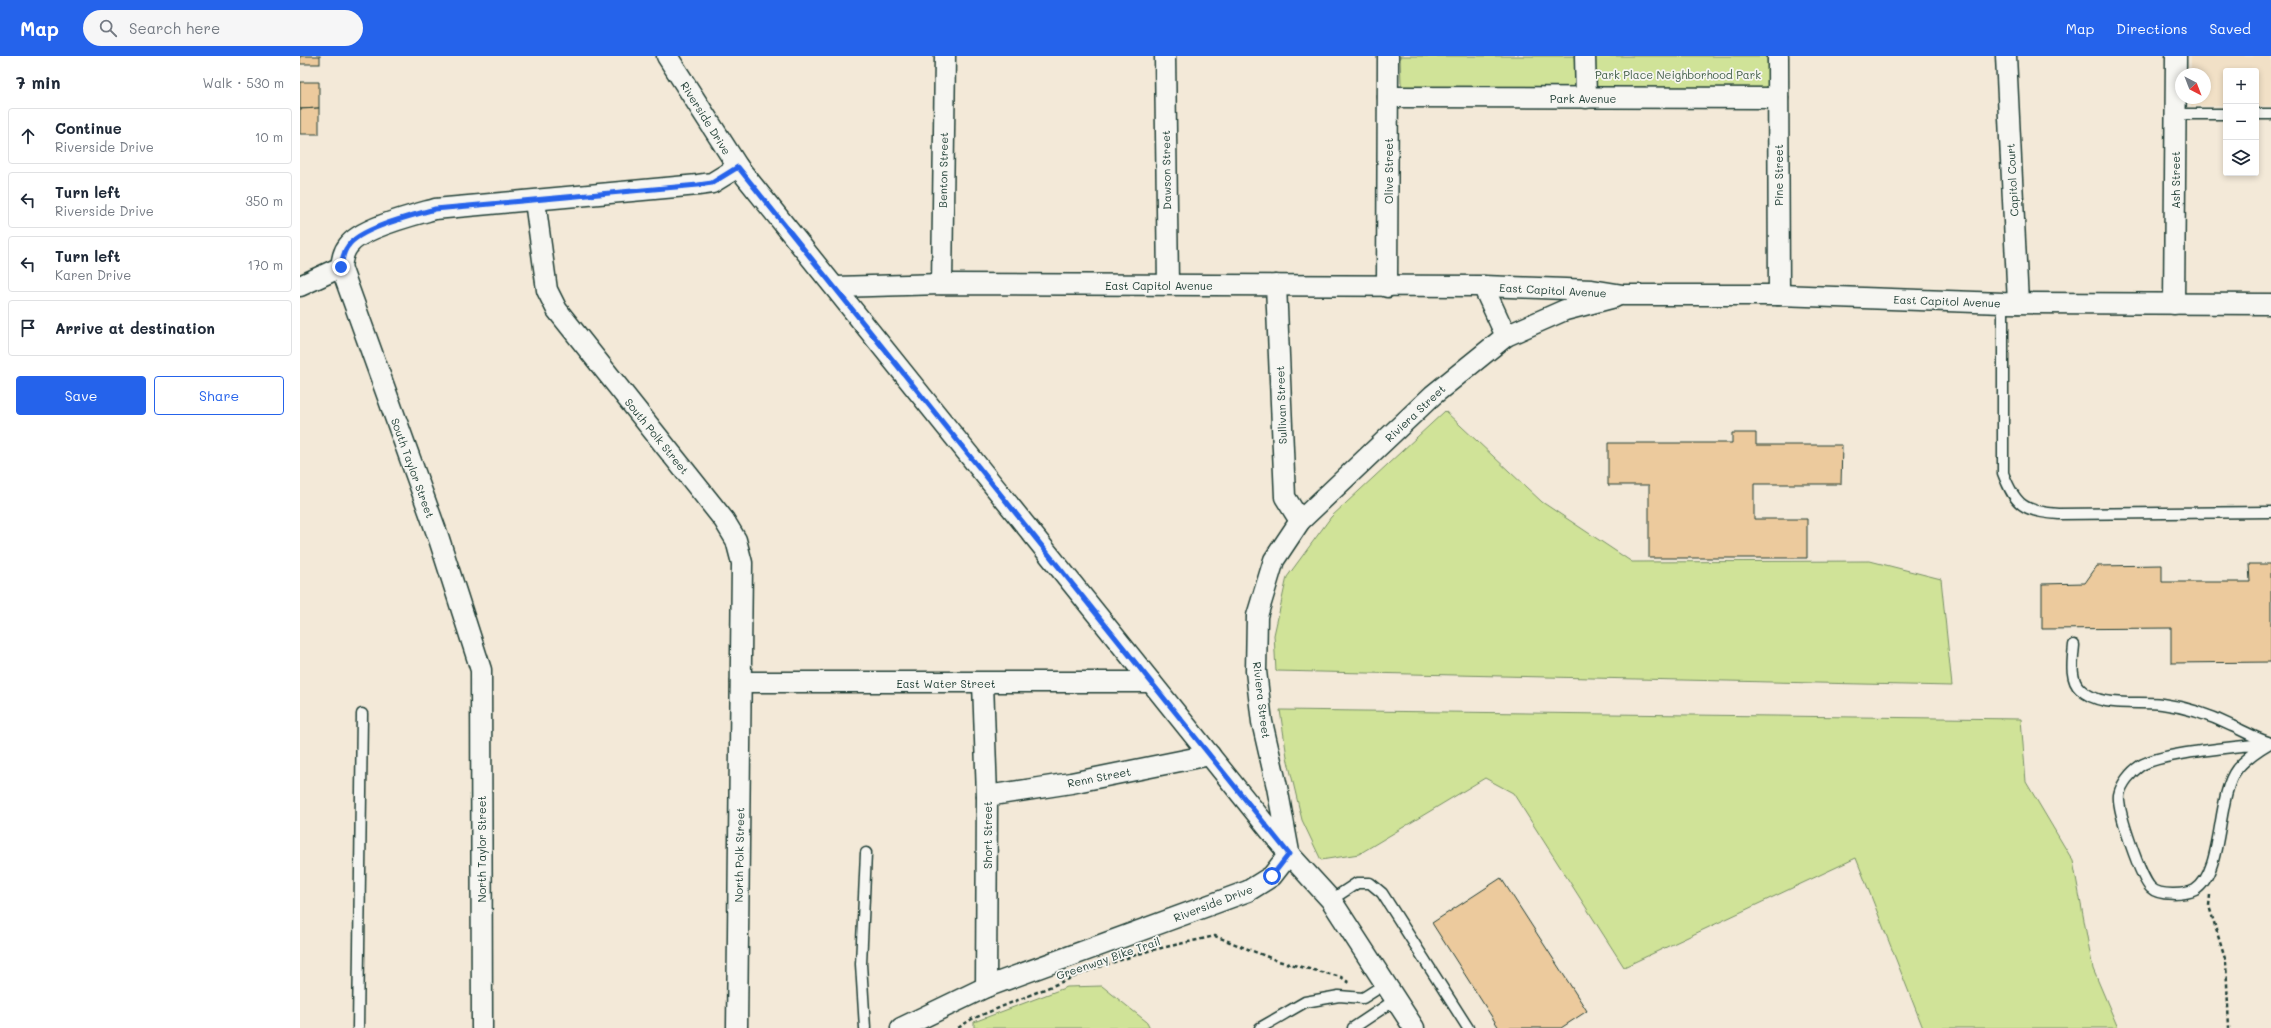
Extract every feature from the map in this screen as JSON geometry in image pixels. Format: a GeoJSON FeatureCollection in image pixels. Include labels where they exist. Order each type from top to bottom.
{"type":"FeatureCollection","features":[{"type":"Feature","properties":{"kind":"street","name":"Riverside Drive"},"geometry":{"type":"LineString","coordinates":[[667,56],[738,167],[836,287],[926,404],[1289,854],[1272,876],[1248,891],[986,987],[900,1028]]}},
{"type":"Feature","properties":{"kind":"street","name":"Benton Street"},"geometry":{"type":"LineString","coordinates":[[942,284],[945,56]]}},
{"type":"Feature","properties":{"kind":"street","name":"Dawson Street"},"geometry":{"type":"LineString","coordinates":[[1165,56],[1168,284]]}},
{"type":"Feature","properties":{"kind":"street","name":"Olive Street"},"geometry":{"type":"LineString","coordinates":[[1387,287],[1388,56]]}},
{"type":"Feature","properties":{"kind":"street"},"geometry":{"type":"LineString","coordinates":[[1585,56],[1586,98]]}},
{"type":"Feature","properties":{"kind":"street","name":"Pine Street"},"geometry":{"type":"LineString","coordinates":[[1778,56],[1779,295]]}},
{"type":"Feature","properties":{"kind":"street","name":"Capitol Court"},"geometry":{"type":"LineString","coordinates":[[2006,56],[2010,303]]}},
{"type":"Feature","properties":{"kind":"street","name":"Ash Street"},"geometry":{"type":"LineString","coordinates":[[2174,304],[2176,56]]}},
{"type":"Feature","properties":{"kind":"street","name":"Park Avenue"},"geometry":{"type":"LineString","coordinates":[[1388,97],[1778,98]]}},
{"type":"Feature","properties":{"kind":"street"},"geometry":{"type":"LineString","coordinates":[[300,286],[341,267],[345,251],[354,239],[401,218],[435,209],[535,201],[712,183],[738,167]]}},
{"type":"Feature","properties":{"kind":"street","name":"South Polk Street"},"geometry":{"type":"LineString","coordinates":[[535,201],[547,290],[557,310],[724,520],[736,540],[742,563],[741,682]]}},
{"type":"Feature","properties":{"kind":"street","name":"South Taylor Street"},"geometry":{"type":"LineString","coordinates":[[341,267],[439,540],[481,670]]}},
{"type":"Feature","properties":{"kind":"street","name":"East Capitol Avenue"},"geometry":{"type":"LineString","coordinates":[[836,287],[942,284],[1168,284],[1387,287],[1483,286],[1592,290],[1624,295],[1779,295],[2010,303],[2271,304]]}},
{"type":"Feature","properties":{"kind":"street","name":"Sullivan Street"},"geometry":{"type":"LineString","coordinates":[[1276,285],[1285,497],[1300,522]]}},
{"type":"Feature","properties":{"kind":"street","name":"East Capitol Avenue"},"geometry":{"type":"LineString","coordinates":[[1483,286],[1506,336],[1565,310],[1624,295]]}},
{"type":"Feature","properties":{"kind":"street","name":"Riviera Street"},"geometry":{"type":"LineString","coordinates":[[1289,854],[1277,787],[1261,715],[1256,671],[1257,616],[1274,560],[1300,522],[1433,395],[1506,336]]}},
{"type":"Feature","properties":{"kind":"street","name":"North Taylor Street"},"geometry":{"type":"LineString","coordinates":[[481,670],[482,1028]]}},
{"type":"Feature","properties":{"kind":"street","name":"East Water Street"},"geometry":{"type":"LineString","coordinates":[[741,682],[1151,682]]}},
{"type":"Feature","properties":{"kind":"street","name":"North Polk Street"},"geometry":{"type":"LineString","coordinates":[[737,1028],[741,682]]}},
{"type":"Feature","properties":{"kind":"street","name":"Short Street"},"geometry":{"type":"LineString","coordinates":[[984,683],[987,796],[986,987]]}},
{"type":"Feature","properties":{"kind":"street","name":"Renn Street"},"geometry":{"type":"LineString","coordinates":[[987,796],[1071,783],[1210,755]]}},
{"type":"Feature","properties":{"kind":"street"},"geometry":{"type":"LineString","coordinates":[[1289,854],[1331,900],[1414,1028]]}},
{"type":"Feature","properties":{"kind":"lane"},"geometry":{"type":"LineString","coordinates":[[2176,114],[2223,114]]}},
{"type":"Feature","properties":{"kind":"lane"},"geometry":{"type":"LineString","coordinates":[[2259,114],[2271,114]]}},
{"type":"Feature","properties":{"kind":"lane"},"geometry":{"type":"LineString","coordinates":[[2010,303],[2003,473],[2010,492],[2022,507],[2040,513],[2059,514],[2271,512]]}},
{"type":"Feature","properties":{"kind":"lane"},"geometry":{"type":"LineString","coordinates":[[2074,645],[2073,672],[2078,688],[2090,698],[2111,702],[2134,701],[2163,704],[2193,710],[2270,743]]}},
{"type":"Feature","properties":{"kind":"lane"},"geometry":{"type":"LineString","coordinates":[[358,1028],[362,714]]}},
{"type":"Feature","properties":{"kind":"lane"},"geometry":{"type":"LineString","coordinates":[[2270,743],[2249,757],[2233,776],[2227,794],[2213,860],[2199,886],[2190,892],[2161,893],[2151,889],[2144,877],[2120,812],[2119,794],[2127,779],[2139,767],[2147,762],[2176,756],[2270,743]]}},
{"type":"Feature","properties":{"kind":"lane"},"geometry":{"type":"LineString","coordinates":[[864,1028],[861,964],[866,853]]}},
{"type":"Feature","properties":{"kind":"lane"},"geometry":{"type":"LineString","coordinates":[[1331,900],[1357,883],[1370,883],[1382,893],[1468,1028]]}},
{"type":"Feature","properties":{"kind":"lane"},"geometry":{"type":"LineString","coordinates":[[1260,1028],[1305,1002],[1339,996],[1363,998],[1390,992]]}},
{"type":"Feature","properties":{"kind":"lane"},"geometry":{"type":"LineString","coordinates":[[1353,1028],[1390,992]]}},
{"type":"Feature","properties":{"kind":"path"},"geometry":{"type":"LineString","coordinates":[[2210,893],[2209,906],[2226,962],[2229,1028]]}},
{"type":"Feature","properties":{"kind":"path","name":"Greenway Bike Trail"},"geometry":{"type":"LineString","coordinates":[[958,1028],[972,1018],[1092,970],[1148,951],[1215,936],[1278,961],[1341,977],[1354,986],[1363,998]]}},
{"type":"Feature","properties":{"kind":"shaded area"},"geometry":{"type":"Polygon","coordinates":[[[2191,56],[2271,56],[2271,106],[2259,106],[2259,68],[2223,68],[2223,106],[2191,106],[2191,104],[2211,104],[2211,68],[2191,68],[2191,56]]]}},
{"type":"Feature","properties":{"kind":"green space","name":"Park Place Neighborhood Park"},"geometry":{"type":"Polygon","coordinates":[[[1400,56],[1767,56],[1768,84],[1765,90],[1403,88],[1401,83],[1400,56]]]}},
{"type":"Feature","properties":{"kind":"green space"},"geometry":{"type":"Polygon","coordinates":[[[1445,411],[1542,502],[1632,562],[1870,561],[1941,579],[1952,686],[1276,671],[1274,635],[1287,577],[1331,517],[1445,411]]]}},
{"type":"Feature","properties":{"kind":"green space"},"geometry":{"type":"Polygon","coordinates":[[[1280,710],[2021,719],[2026,782],[2073,861],[2093,969],[2118,1028],[1923,1028],[1856,858],[1624,967],[1513,793],[1485,778],[1359,854],[1321,860],[1302,820],[1287,757],[1280,710]]]}},
{"type":"Feature","properties":{"kind":"green space"},"geometry":{"type":"Polygon","coordinates":[[[1102,986],[1147,1022],[1150,1028],[974,1028],[974,1022],[1067,987],[1102,986]]]}},
{"type":"Feature","properties":{"kind":"building"},"geometry":{"type":"Polygon","coordinates":[[[300,56],[320,56],[320,64],[300,64],[300,56]]]}},
{"type":"Feature","properties":{"kind":"building"},"geometry":{"type":"Polygon","coordinates":[[[300,82],[319,82],[319,108],[300,109],[300,82]]]}},
{"type":"Feature","properties":{"kind":"building"},"geometry":{"type":"Polygon","coordinates":[[[319,108],[319,134],[300,134],[300,109],[319,108]]]}},
{"type":"Feature","properties":{"kind":"building"},"geometry":{"type":"Polygon","coordinates":[[[1732,433],[1756,433],[1756,445],[1842,445],[1841,484],[1754,484],[1754,519],[1807,519],[1807,558],[1649,558],[1649,485],[1608,485],[1608,443],[1732,443],[1732,433]]]}},
{"type":"Feature","properties":{"kind":"building"},"geometry":{"type":"Polygon","coordinates":[[[2249,564],[2271,564],[2271,662],[2171,663],[2171,628],[2042,629],[2042,584],[2085,583],[2097,566],[2162,565],[2162,582],[2250,582],[2249,564]]]}},
{"type":"Feature","properties":{"kind":"building"},"geometry":{"type":"Polygon","coordinates":[[[1501,878],[1587,1011],[1561,1028],[1499,1028],[1432,923],[1501,878]]]}},
{"type":"Feature","properties":{"kind":"route"},"geometry":{"type":"LineString","coordinates":[[341,267],[343,256],[348,246],[354,239],[401,218],[435,209],[698,185],[712,183],[738,167],[836,287],[926,404],[1289,854],[1272,876]]}}]}
